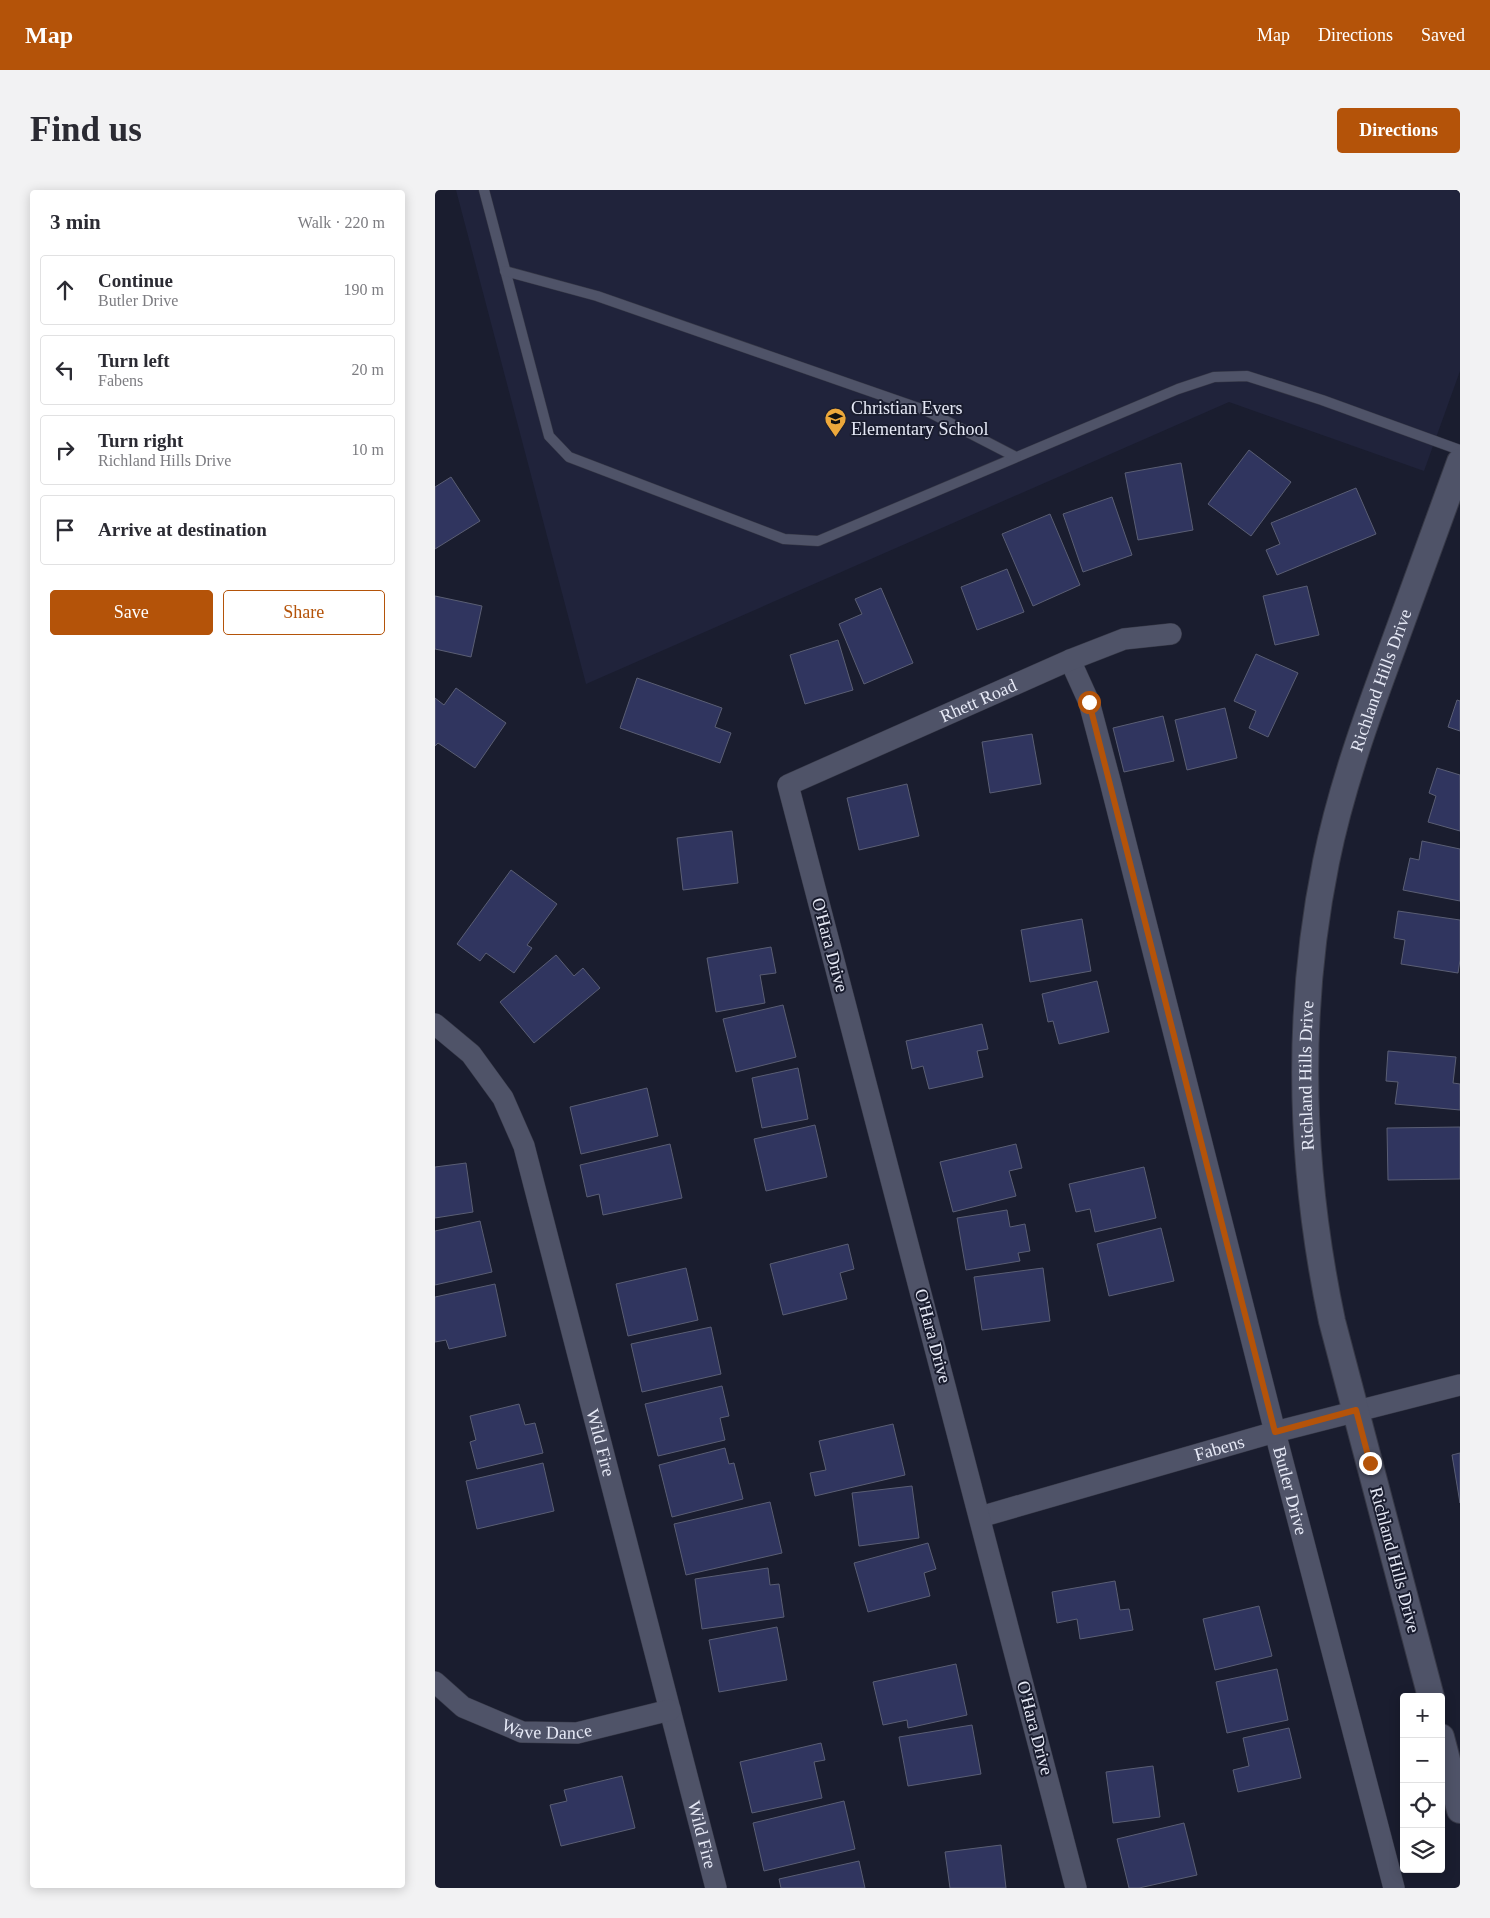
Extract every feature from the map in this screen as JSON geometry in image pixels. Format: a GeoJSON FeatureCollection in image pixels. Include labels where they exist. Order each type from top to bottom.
{"type":"FeatureCollection","features":[{"type":"Feature","properties":{"kind":"street","name":"Richland Hills Drive"},"geometry":{"type":"LineString","coordinates":[[1430,1693],[1325,1285],[1318,1249],[1310,1182],[1304,1072],[1312,949],[1326,860],[1344,792],[1374,696],[1460,462]]}},
{"type":"Feature","properties":{"kind":"street","name":"Rhett Road"},"geometry":{"type":"LineString","coordinates":[[788,785],[1071,660],[1124,639],[1171,634]]}},
{"type":"Feature","properties":{"kind":"street","name":"Butler Drive"},"geometry":{"type":"LineString","coordinates":[[1071,660],[1091,711],[1275,1432],[1394,1888]]}},
{"type":"Feature","properties":{"kind":"street","name":"O'Hara Drive"},"geometry":{"type":"LineString","coordinates":[[788,785],[1076,1888]]}},
{"type":"Feature","properties":{"kind":"street","name":"Wild Fire"},"geometry":{"type":"LineString","coordinates":[[435,1024],[471,1054],[503,1098],[524,1146],[716,1888]]}},
{"type":"Feature","properties":{"kind":"street","name":"Fabens"},"geometry":{"type":"LineString","coordinates":[[980,1517],[1275,1432],[1460,1385]]}},
{"type":"Feature","properties":{"kind":"street","name":"Wave Dance"},"geometry":{"type":"LineString","coordinates":[[435,1682],[463,1707],[522,1732],[577,1733],[669,1710]]}},
{"type":"Feature","properties":{"kind":"street"},"geometry":{"type":"LineString","coordinates":[[1445,1753],[1460,1810]]}},
{"type":"Feature","properties":{"kind":"lane"},"geometry":{"type":"LineString","coordinates":[[484,190],[549,436],[569,457],[784,539],[818,541],[1178,389],[1214,377],[1247,376],[1322,400],[1460,450]]}},
{"type":"Feature","properties":{"kind":"lane"},"geometry":{"type":"LineString","coordinates":[[505,270],[597,296],[927,411],[1016,457]]}},
{"type":"Feature","properties":{"kind":"shaded area","name":"Christian Evers Elementary School"},"geometry":{"type":"Polygon","coordinates":[[[456,190],[1460,190],[1460,371],[1424,471],[1229,402],[586,684],[456,190]]]}},
{"type":"Feature","properties":{"kind":"building"},"geometry":{"type":"Polygon","coordinates":[[[1249,450],[1291,482],[1251,536],[1208,504],[1249,450]]]}},
{"type":"Feature","properties":{"kind":"building"},"geometry":{"type":"Polygon","coordinates":[[[1181,463],[1193,530],[1138,540],[1125,473],[1181,463]]]}},
{"type":"Feature","properties":{"kind":"building"},"geometry":{"type":"Polygon","coordinates":[[[451,477],[480,521],[435,549],[435,487],[451,477]]]}},
{"type":"Feature","properties":{"kind":"building"},"geometry":{"type":"Polygon","coordinates":[[[1356,488],[1376,534],[1277,575],[1266,550],[1280,544],[1271,523],[1356,488]]]}},
{"type":"Feature","properties":{"kind":"building"},"geometry":{"type":"Polygon","coordinates":[[[1112,497],[1132,555],[1083,572],[1063,514],[1112,497]]]}},
{"type":"Feature","properties":{"kind":"building"},"geometry":{"type":"Polygon","coordinates":[[[1050,514],[1080,585],[1033,606],[1002,534],[1050,514]]]}},
{"type":"Feature","properties":{"kind":"building"},"geometry":{"type":"Polygon","coordinates":[[[1007,569],[1024,612],[977,630],[961,587],[1007,569]]]}},
{"type":"Feature","properties":{"kind":"building"},"geometry":{"type":"Polygon","coordinates":[[[1307,586],[1319,635],[1275,645],[1263,596],[1307,586]]]}},
{"type":"Feature","properties":{"kind":"building"},"geometry":{"type":"Polygon","coordinates":[[[881,588],[913,663],[864,684],[839,624],[862,614],[855,599],[881,588]]]}},
{"type":"Feature","properties":{"kind":"building"},"geometry":{"type":"Polygon","coordinates":[[[435,596],[482,606],[471,657],[435,649],[435,596]]]}},
{"type":"Feature","properties":{"kind":"building"},"geometry":{"type":"Polygon","coordinates":[[[838,640],[853,690],[805,704],[790,655],[838,640]]]}},
{"type":"Feature","properties":{"kind":"building"},"geometry":{"type":"Polygon","coordinates":[[[1256,654],[1298,673],[1268,737],[1249,728],[1256,711],[1234,701],[1256,654]]]}},
{"type":"Feature","properties":{"kind":"building"},"geometry":{"type":"Polygon","coordinates":[[[637,678],[722,708],[715,727],[731,733],[720,763],[620,728],[637,678]]]}},
{"type":"Feature","properties":{"kind":"building"},"geometry":{"type":"Polygon","coordinates":[[[456,688],[506,723],[475,768],[438,743],[435,746],[435,698],[444,705],[456,688]]]}},
{"type":"Feature","properties":{"kind":"building"},"geometry":{"type":"Polygon","coordinates":[[[1457,700],[1460,701],[1460,731],[1448,727],[1457,700]]]}},
{"type":"Feature","properties":{"kind":"building"},"geometry":{"type":"Polygon","coordinates":[[[1225,708],[1237,758],[1187,770],[1175,720],[1225,708]]]}},
{"type":"Feature","properties":{"kind":"building"},"geometry":{"type":"Polygon","coordinates":[[[1163,716],[1174,761],[1124,772],[1113,728],[1163,716]]]}},
{"type":"Feature","properties":{"kind":"building"},"geometry":{"type":"Polygon","coordinates":[[[1032,734],[1041,784],[990,793],[982,742],[1032,734]]]}},
{"type":"Feature","properties":{"kind":"building"},"geometry":{"type":"Polygon","coordinates":[[[1437,768],[1460,775],[1460,831],[1428,822],[1436,796],[1429,793],[1437,768]]]}},
{"type":"Feature","properties":{"kind":"building"},"geometry":{"type":"Polygon","coordinates":[[[907,784],[919,836],[859,850],[847,798],[907,784]]]}},
{"type":"Feature","properties":{"kind":"building"},"geometry":{"type":"Polygon","coordinates":[[[732,831],[738,883],[683,890],[677,838],[732,831]]]}},
{"type":"Feature","properties":{"kind":"building"},"geometry":{"type":"Polygon","coordinates":[[[1422,841],[1460,849],[1460,901],[1403,890],[1410,858],[1419,860],[1422,841]]]}},
{"type":"Feature","properties":{"kind":"building"},"geometry":{"type":"Polygon","coordinates":[[[511,870],[557,904],[527,945],[532,948],[514,973],[486,953],[480,961],[457,944],[511,870]]]}},
{"type":"Feature","properties":{"kind":"building"},"geometry":{"type":"Polygon","coordinates":[[[1398,911],[1460,920],[1460,960],[1458,973],[1401,964],[1405,940],[1394,938],[1398,911]]]}},
{"type":"Feature","properties":{"kind":"building"},"geometry":{"type":"Polygon","coordinates":[[[1082,919],[1091,971],[1030,982],[1021,930],[1082,919]]]}},
{"type":"Feature","properties":{"kind":"building"},"geometry":{"type":"Polygon","coordinates":[[[771,947],[776,973],[760,975],[765,1003],[716,1012],[707,958],[771,947]]]}},
{"type":"Feature","properties":{"kind":"building"},"geometry":{"type":"Polygon","coordinates":[[[556,955],[574,976],[583,968],[600,988],[534,1043],[500,1002],[556,955]]]}},
{"type":"Feature","properties":{"kind":"building"},"geometry":{"type":"Polygon","coordinates":[[[1097,981],[1109,1032],[1059,1044],[1053,1021],[1048,1022],[1042,994],[1097,981]]]}},
{"type":"Feature","properties":{"kind":"building"},"geometry":{"type":"Polygon","coordinates":[[[783,1005],[796,1057],[736,1072],[723,1019],[783,1005]]]}},
{"type":"Feature","properties":{"kind":"building"},"geometry":{"type":"Polygon","coordinates":[[[982,1024],[988,1049],[977,1051],[983,1077],[929,1089],[923,1066],[912,1069],[906,1041],[982,1024]]]}},
{"type":"Feature","properties":{"kind":"building"},"geometry":{"type":"Polygon","coordinates":[[[1388,1051],[1456,1057],[1453,1083],[1460,1084],[1460,1110],[1395,1104],[1398,1082],[1386,1081],[1388,1051]]]}},
{"type":"Feature","properties":{"kind":"building"},"geometry":{"type":"Polygon","coordinates":[[[798,1068],[808,1119],[762,1128],[752,1078],[798,1068]]]}},
{"type":"Feature","properties":{"kind":"building"},"geometry":{"type":"Polygon","coordinates":[[[647,1088],[658,1136],[581,1154],[570,1107],[647,1088]]]}},
{"type":"Feature","properties":{"kind":"building"},"geometry":{"type":"Polygon","coordinates":[[[815,1125],[827,1177],[766,1191],[754,1139],[815,1125]]]}},
{"type":"Feature","properties":{"kind":"building"},"geometry":{"type":"Polygon","coordinates":[[[1460,1127],[1460,1179],[1388,1180],[1387,1128],[1460,1127]]]}},
{"type":"Feature","properties":{"kind":"building"},"geometry":{"type":"Polygon","coordinates":[[[670,1144],[682,1198],[603,1215],[599,1194],[587,1197],[580,1165],[670,1144]]]}},
{"type":"Feature","properties":{"kind":"building"},"geometry":{"type":"Polygon","coordinates":[[[1016,1144],[1022,1168],[1009,1171],[1016,1196],[953,1212],[940,1162],[1016,1144]]]}},
{"type":"Feature","properties":{"kind":"building"},"geometry":{"type":"Polygon","coordinates":[[[466,1163],[473,1212],[435,1218],[435,1167],[466,1163]]]}},
{"type":"Feature","properties":{"kind":"building"},"geometry":{"type":"Polygon","coordinates":[[[1144,1167],[1156,1218],[1095,1232],[1090,1209],[1076,1212],[1069,1184],[1144,1167]]]}},
{"type":"Feature","properties":{"kind":"building"},"geometry":{"type":"Polygon","coordinates":[[[1007,1210],[1010,1227],[1025,1224],[1030,1251],[1018,1253],[1020,1261],[966,1270],[957,1218],[1007,1210]]]}},
{"type":"Feature","properties":{"kind":"building"},"geometry":{"type":"Polygon","coordinates":[[[480,1221],[492,1272],[435,1285],[435,1231],[480,1221]]]}},
{"type":"Feature","properties":{"kind":"building"},"geometry":{"type":"Polygon","coordinates":[[[1161,1228],[1174,1281],[1109,1296],[1097,1244],[1161,1228]]]}},
{"type":"Feature","properties":{"kind":"building"},"geometry":{"type":"Polygon","coordinates":[[[848,1244],[854,1269],[840,1273],[847,1299],[783,1315],[770,1264],[848,1244]]]}},
{"type":"Feature","properties":{"kind":"building"},"geometry":{"type":"Polygon","coordinates":[[[686,1268],[698,1320],[628,1336],[616,1284],[686,1268]]]}},
{"type":"Feature","properties":{"kind":"building"},"geometry":{"type":"Polygon","coordinates":[[[1043,1268],[1050,1321],[982,1330],[974,1277],[1043,1268]]]}},
{"type":"Feature","properties":{"kind":"building"},"geometry":{"type":"Polygon","coordinates":[[[495,1284],[506,1336],[449,1349],[446,1340],[435,1342],[435,1297],[495,1284]]]}},
{"type":"Feature","properties":{"kind":"building"},"geometry":{"type":"Polygon","coordinates":[[[711,1327],[721,1374],[642,1392],[631,1344],[711,1327]]]}},
{"type":"Feature","properties":{"kind":"building"},"geometry":{"type":"Polygon","coordinates":[[[722,1386],[729,1416],[720,1418],[725,1440],[658,1456],[645,1404],[722,1386]]]}},
{"type":"Feature","properties":{"kind":"building"},"geometry":{"type":"Polygon","coordinates":[[[519,1404],[525,1425],[535,1423],[543,1453],[477,1469],[470,1442],[476,1440],[470,1416],[519,1404]]]}},
{"type":"Feature","properties":{"kind":"building"},"geometry":{"type":"Polygon","coordinates":[[[893,1424],[905,1475],[815,1496],[810,1473],[826,1470],[819,1441],[893,1424]]]}},
{"type":"Feature","properties":{"kind":"building"},"geometry":{"type":"Polygon","coordinates":[[[725,1448],[729,1464],[734,1463],[743,1499],[672,1517],[659,1465],[725,1448]]]}},
{"type":"Feature","properties":{"kind":"building"},"geometry":{"type":"Polygon","coordinates":[[[1460,1453],[1460,1503],[1452,1455],[1460,1453]]]}},
{"type":"Feature","properties":{"kind":"building"},"geometry":{"type":"Polygon","coordinates":[[[543,1463],[554,1511],[477,1529],[466,1481],[543,1463]]]}},
{"type":"Feature","properties":{"kind":"building"},"geometry":{"type":"Polygon","coordinates":[[[912,1486],[919,1538],[859,1546],[852,1493],[912,1486]]]}},
{"type":"Feature","properties":{"kind":"building"},"geometry":{"type":"Polygon","coordinates":[[[770,1502],[782,1553],[686,1575],[674,1524],[770,1502]]]}},
{"type":"Feature","properties":{"kind":"building"},"geometry":{"type":"Polygon","coordinates":[[[928,1543],[936,1569],[924,1573],[930,1596],[868,1612],[854,1563],[928,1543]]]}},
{"type":"Feature","properties":{"kind":"building"},"geometry":{"type":"Polygon","coordinates":[[[768,1568],[770,1585],[779,1584],[784,1617],[702,1629],[695,1579],[768,1568]]]}},
{"type":"Feature","properties":{"kind":"building"},"geometry":{"type":"Polygon","coordinates":[[[1115,1581],[1120,1610],[1129,1609],[1133,1630],[1080,1639],[1077,1619],[1057,1623],[1052,1592],[1115,1581]]]}},
{"type":"Feature","properties":{"kind":"building"},"geometry":{"type":"Polygon","coordinates":[[[1259,1606],[1272,1656],[1215,1670],[1203,1619],[1259,1606]]]}},
{"type":"Feature","properties":{"kind":"building"},"geometry":{"type":"Polygon","coordinates":[[[777,1627],[787,1680],[719,1692],[709,1640],[777,1627]]]}},
{"type":"Feature","properties":{"kind":"building"},"geometry":{"type":"Polygon","coordinates":[[[956,1664],[967,1715],[908,1728],[907,1720],[883,1725],[873,1682],[956,1664]]]}},
{"type":"Feature","properties":{"kind":"building"},"geometry":{"type":"Polygon","coordinates":[[[1277,1669],[1288,1720],[1227,1733],[1216,1682],[1277,1669]]]}},
{"type":"Feature","properties":{"kind":"building"},"geometry":{"type":"Polygon","coordinates":[[[972,1725],[981,1774],[908,1786],[899,1737],[972,1725]]]}},
{"type":"Feature","properties":{"kind":"building"},"geometry":{"type":"Polygon","coordinates":[[[1289,1728],[1301,1778],[1238,1792],[1233,1770],[1249,1766],[1243,1738],[1289,1728]]]}},
{"type":"Feature","properties":{"kind":"building"},"geometry":{"type":"Polygon","coordinates":[[[821,1743],[825,1760],[814,1762],[822,1798],[752,1813],[740,1762],[821,1743]]]}},
{"type":"Feature","properties":{"kind":"building"},"geometry":{"type":"Polygon","coordinates":[[[1153,1766],[1160,1817],[1113,1823],[1106,1772],[1153,1766]]]}},
{"type":"Feature","properties":{"kind":"building"},"geometry":{"type":"Polygon","coordinates":[[[622,1776],[635,1828],[561,1846],[550,1805],[567,1801],[564,1790],[622,1776]]]}},
{"type":"Feature","properties":{"kind":"building"},"geometry":{"type":"Polygon","coordinates":[[[844,1801],[855,1849],[764,1871],[753,1823],[844,1801]]]}},
{"type":"Feature","properties":{"kind":"building"},"geometry":{"type":"Polygon","coordinates":[[[1184,1823],[1197,1875],[1139,1888],[1129,1888],[1117,1839],[1184,1823]]]}},
{"type":"Feature","properties":{"kind":"building"},"geometry":{"type":"Polygon","coordinates":[[[1001,1845],[1006,1888],[950,1888],[945,1852],[1001,1845]]]}},
{"type":"Feature","properties":{"kind":"building"},"geometry":{"type":"Polygon","coordinates":[[[859,1861],[865,1888],[781,1888],[779,1879],[859,1861]]]}},
{"type":"Feature","properties":{"kind":"place","name":"Christian Evers Elementary School"},"geometry":{"type":"Point","coordinates":[835,437]}},
{"type":"Feature","properties":{"kind":"route"},"geometry":{"type":"LineString","coordinates":[[1089,702],[1275,1432],[1356,1410],[1370,1463]]}}]}
